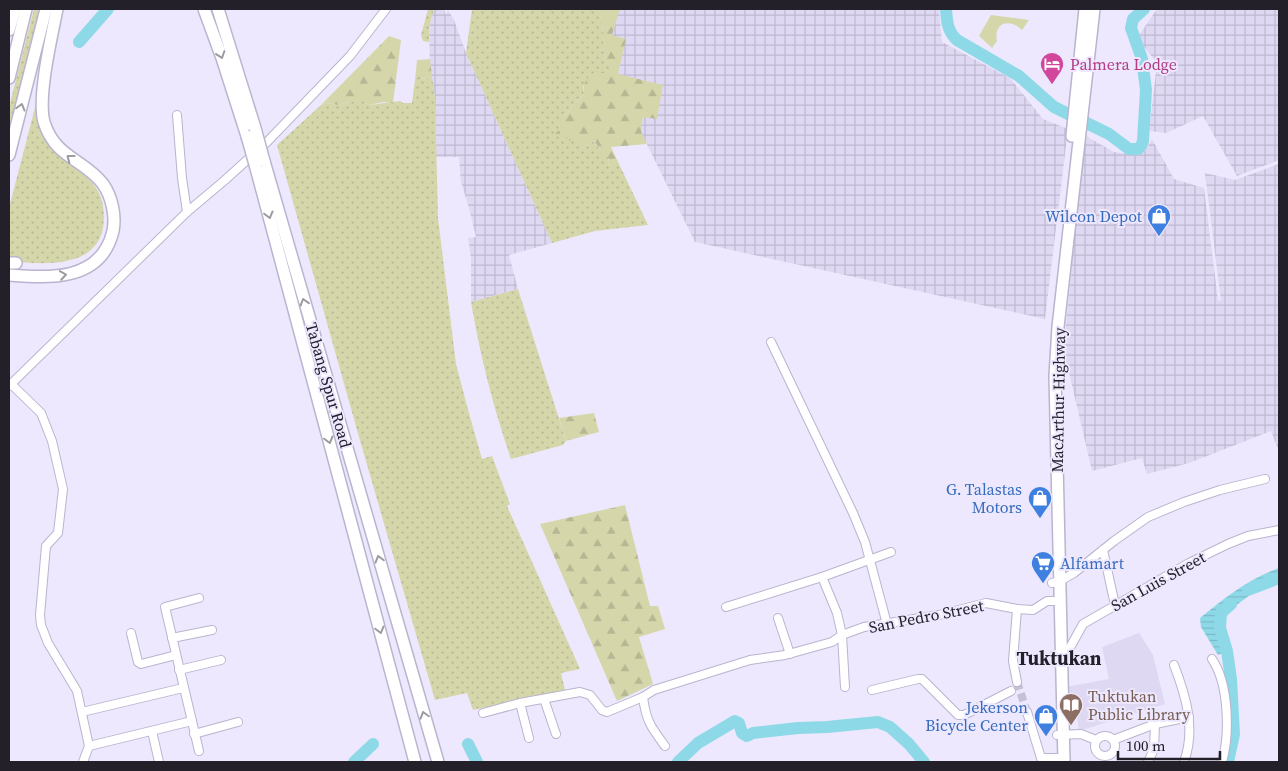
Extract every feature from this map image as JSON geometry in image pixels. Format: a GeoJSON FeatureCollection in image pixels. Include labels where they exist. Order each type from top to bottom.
{"type":"FeatureCollection","features":[{"type":"Feature","properties":{"kind":"highway"},"geometry":{"type":"LineString","coordinates":[[9,30],[15,9]]}},
{"type":"Feature","properties":{"kind":"highway"},"geometry":{"type":"LineString","coordinates":[[9,78],[26,9]]}},
{"type":"Feature","properties":{"kind":"highway"},"geometry":{"type":"LineString","coordinates":[[9,155],[46,9]]}},
{"type":"Feature","properties":{"kind":"highway"},"geometry":{"type":"LineString","coordinates":[[12,269],[52,277],[80,272],[102,255],[107,247],[113,228],[112,205],[102,184],[60,150],[51,138],[45,123],[42,99],[57,9]]}},
{"type":"Feature","properties":{"kind":"highway","name":"Tabang Spur Road"},"geometry":{"type":"LineString","coordinates":[[204,9],[251,132]]}},
{"type":"Feature","properties":{"kind":"highway","name":"Tabang Spur Road"},"geometry":{"type":"LineString","coordinates":[[218,9],[415,762]]}},
{"type":"Feature","properties":{"kind":"highway","name":"MacArthur Highway"},"geometry":{"type":"LineString","coordinates":[[1079,115],[1085,9]]}},
{"type":"Feature","properties":{"kind":"highway","name":"MacArthur Highway"},"geometry":{"type":"LineString","coordinates":[[1061,760],[1048,376],[1051,331],[1094,9]]}},
{"type":"Feature","properties":{"kind":"highway","name":"Tabang Spur Road"},"geometry":{"type":"LineString","coordinates":[[260,165],[438,762]]}},
{"type":"Feature","properties":{"kind":"street"},"geometry":{"type":"LineString","coordinates":[[82,762],[89,746],[77,691],[57,660],[41,626],[40,615],[46,546],[58,533],[63,489],[52,441],[41,413],[10,385],[187,212],[266,142],[350,56],[386,9]]}},
{"type":"Feature","properties":{"kind":"street"},"geometry":{"type":"LineString","coordinates":[[177,115],[187,212]]}},
{"type":"Feature","properties":{"kind":"street"},"geometry":{"type":"LineString","coordinates":[[771,342],[865,542],[887,624]]}},
{"type":"Feature","properties":{"kind":"street"},"geometry":{"type":"LineString","coordinates":[[1056,582],[1074,574],[1148,517],[1220,490],[1265,479]]}},
{"type":"Feature","properties":{"kind":"street","name":"San Luis Street"},"geometry":{"type":"LineString","coordinates":[[1058,655],[1066,653],[1083,624],[1189,563],[1248,536],[1279,530]]}},
{"type":"Feature","properties":{"kind":"street"},"geometry":{"type":"LineString","coordinates":[[1103,550],[1115,605]]}},
{"type":"Feature","properties":{"kind":"street"},"geometry":{"type":"LineString","coordinates":[[726,607],[822,577],[892,552]]}},
{"type":"Feature","properties":{"kind":"street"},"geometry":{"type":"LineString","coordinates":[[822,577],[837,613],[842,635],[845,686]]}},
{"type":"Feature","properties":{"kind":"street"},"geometry":{"type":"LineString","coordinates":[[199,598],[165,607],[199,751]]}},
{"type":"Feature","properties":{"kind":"street","name":"San Pedro Street"},"geometry":{"type":"LineString","coordinates":[[544,699],[580,692],[585,693],[590,695],[602,710],[607,712],[643,697],[654,690],[750,660],[790,654],[832,642],[842,635],[864,627],[939,615],[986,603],[1016,609],[1033,610],[1047,601],[1055,601]]}},
{"type":"Feature","properties":{"kind":"street"},"geometry":{"type":"LineString","coordinates":[[1016,609],[1013,661],[1017,682]]}},
{"type":"Feature","properties":{"kind":"street"},"geometry":{"type":"LineString","coordinates":[[778,618],[790,654]]}},
{"type":"Feature","properties":{"kind":"street"},"geometry":{"type":"LineString","coordinates":[[172,638],[212,630]]}},
{"type":"Feature","properties":{"kind":"street"},"geometry":{"type":"LineString","coordinates":[[131,633],[138,662],[141,664],[176,654]]}},
{"type":"Feature","properties":{"kind":"street"},"geometry":{"type":"LineString","coordinates":[[1212,659],[1218,667],[1221,677],[1228,735],[1222,762]]}},
{"type":"Feature","properties":{"kind":"street"},"geometry":{"type":"LineString","coordinates":[[179,670],[221,660]]}},
{"type":"Feature","properties":{"kind":"street"},"geometry":{"type":"LineString","coordinates":[[1174,665],[1182,685],[1189,716],[1190,726],[1187,754],[1184,762]]}},
{"type":"Feature","properties":{"kind":"street"},"geometry":{"type":"LineString","coordinates":[[872,690],[922,679],[958,715],[964,715],[1011,691]]}},
{"type":"Feature","properties":{"kind":"street"},"geometry":{"type":"LineString","coordinates":[[82,712],[183,688]]}},
{"type":"Feature","properties":{"kind":"street"},"geometry":{"type":"LineString","coordinates":[[643,697],[649,724],[666,746]]}},
{"type":"Feature","properties":{"kind":"street"},"geometry":{"type":"LineString","coordinates":[[483,713],[544,699],[556,734]]}},
{"type":"Feature","properties":{"kind":"street"},"geometry":{"type":"LineString","coordinates":[[520,703],[529,738]]}},
{"type":"Feature","properties":{"kind":"street"},"geometry":{"type":"LineString","coordinates":[[1026,712],[1041,758],[1061,760]]}},
{"type":"Feature","properties":{"kind":"street"},"geometry":{"type":"LineString","coordinates":[[1113,740],[1154,724],[1189,716]]}},
{"type":"Feature","properties":{"kind":"street"},"geometry":{"type":"LineString","coordinates":[[89,746],[192,721]]}},
{"type":"Feature","properties":{"kind":"street"},"geometry":{"type":"LineString","coordinates":[[194,734],[238,722]]}},
{"type":"Feature","properties":{"kind":"street"},"geometry":{"type":"LineString","coordinates":[[1148,762],[1154,749],[1154,724]]}},
{"type":"Feature","properties":{"kind":"street"},"geometry":{"type":"LineString","coordinates":[[152,731],[159,762]]}},
{"type":"Feature","properties":{"kind":"street"},"geometry":{"type":"LineString","coordinates":[[1060,735],[1081,734],[1096,740]]}},
{"type":"Feature","properties":{"kind":"street"},"geometry":{"type":"LineString","coordinates":[[1102,735],[1106,735],[1113,740],[1115,746],[1112,753],[1100,758],[1095,749],[1096,740],[1102,735]]}},
{"type":"Feature","properties":{"kind":"shaded area"},"geometry":{"type":"Polygon","coordinates":[[[434,9],[444,9],[446,15],[448,10],[454,20],[466,53],[552,243],[509,255],[518,289],[471,302],[471,258],[468,238],[476,237],[461,182],[459,157],[436,157],[435,97],[430,71],[429,27],[434,9]]]}},
{"type":"Feature","properties":{"kind":"shaded area"},"geometry":{"type":"Polygon","coordinates":[[[601,9],[939,9],[942,42],[1010,78],[1043,119],[1068,129],[1045,319],[695,242],[605,59],[601,9]]]}},
{"type":"Feature","properties":{"kind":"shaded area"},"geometry":{"type":"Polygon","coordinates":[[[1157,9],[1279,9],[1279,160],[1237,176],[1203,116],[1166,133],[1149,131],[1157,63],[1137,38],[1157,9]]]}},
{"type":"Feature","properties":{"kind":"shaded area"},"geometry":{"type":"Polygon","coordinates":[[[1086,136],[1114,152],[1136,155],[1145,151],[1152,139],[1174,179],[1204,188],[1218,300],[1221,301],[1205,173],[1235,180],[1279,164],[1279,452],[1271,431],[1189,463],[1147,474],[1142,458],[1092,471],[1067,364],[1062,364],[1072,267],[1070,266],[1086,136]]]}},
{"type":"Feature","properties":{"kind":"shaded area"},"geometry":{"type":"Polygon","coordinates":[[[1139,633],[1153,655],[1165,704],[1079,731],[1077,717],[1069,718],[1066,687],[1109,679],[1102,647],[1139,633]]]}},
{"type":"Feature","properties":{"kind":"green space"},"geometry":{"type":"Polygon","coordinates":[[[34,9],[39,9],[9,132],[9,107],[34,9]]]}},
{"type":"Feature","properties":{"kind":"green space"},"geometry":{"type":"Polygon","coordinates":[[[428,9],[434,9],[429,27],[429,42],[423,41],[421,35],[428,9]]]}},
{"type":"Feature","properties":{"kind":"green space"},"geometry":{"type":"Polygon","coordinates":[[[472,9],[601,9],[605,59],[610,68],[608,72],[589,81],[583,87],[584,94],[574,103],[564,118],[567,136],[577,138],[586,146],[594,141],[599,147],[595,154],[608,157],[610,166],[620,166],[648,225],[595,231],[552,243],[466,53],[472,9]]]}},
{"type":"Feature","properties":{"kind":"green space"},"geometry":{"type":"Polygon","coordinates":[[[601,9],[620,9],[612,35],[626,39],[618,74],[663,85],[657,119],[643,117],[641,131],[647,144],[611,147],[620,166],[610,166],[608,157],[594,154],[599,147],[594,141],[586,146],[579,147],[577,139],[568,141],[567,136],[555,134],[559,130],[558,121],[564,118],[574,103],[584,94],[585,83],[588,78],[596,71],[605,74],[610,68],[605,59],[601,9]]]}},
{"type":"Feature","properties":{"kind":"green space"},"geometry":{"type":"Polygon","coordinates":[[[991,15],[1029,20],[1022,30],[1008,23],[1000,26],[996,35],[997,41],[992,48],[979,36],[991,15]]]}},
{"type":"Feature","properties":{"kind":"green space"},"geometry":{"type":"Polygon","coordinates":[[[389,36],[401,40],[393,103],[383,102],[370,105],[364,102],[349,102],[338,105],[327,103],[321,105],[389,36]]]}},
{"type":"Feature","properties":{"kind":"green space"},"geometry":{"type":"Polygon","coordinates":[[[430,59],[432,77],[415,80],[417,60],[430,59]]]}},
{"type":"Feature","properties":{"kind":"green space"},"geometry":{"type":"Polygon","coordinates":[[[432,77],[435,97],[438,218],[456,364],[482,459],[492,456],[510,504],[507,506],[580,669],[561,673],[565,690],[473,710],[467,693],[435,700],[277,145],[321,105],[327,103],[338,105],[349,102],[364,102],[370,105],[400,101],[412,103],[415,80],[432,77]]]}},
{"type":"Feature","properties":{"kind":"green space"},"geometry":{"type":"Polygon","coordinates":[[[38,96],[43,129],[51,147],[88,178],[98,191],[104,209],[103,228],[98,242],[78,258],[50,263],[9,261],[9,208],[38,96]]]}},
{"type":"Feature","properties":{"kind":"green space"},"geometry":{"type":"Polygon","coordinates":[[[518,289],[566,441],[563,445],[511,459],[488,381],[471,302],[518,289]]]}},
{"type":"Feature","properties":{"kind":"green space"},"geometry":{"type":"Polygon","coordinates":[[[594,413],[599,432],[566,441],[559,418],[594,413]]]}},
{"type":"Feature","properties":{"kind":"green space"},"geometry":{"type":"Polygon","coordinates":[[[625,505],[650,606],[658,606],[665,629],[639,637],[653,684],[617,701],[540,524],[625,505]]]}},
{"type":"Feature","properties":{"kind":"water"},"geometry":{"type":"Polygon","coordinates":[[[1279,568],[1279,578],[1269,581],[1219,618],[1216,634],[1227,651],[1218,655],[1201,627],[1200,618],[1248,583],[1279,568]]]}},
{"type":"Feature","properties":{"kind":"waterway"},"geometry":{"type":"LineString","coordinates":[[79,42],[108,9]]}},
{"type":"Feature","properties":{"kind":"waterway"},"geometry":{"type":"LineString","coordinates":[[946,9],[949,29],[957,40],[1019,76],[1054,107],[1109,134],[1129,149],[1138,149],[1143,141],[1146,90],[1142,59],[1131,28],[1133,19],[1144,9]]}},
{"type":"Feature","properties":{"kind":"waterway"},"geometry":{"type":"LineString","coordinates":[[1248,590],[1279,578]]}},
{"type":"Feature","properties":{"kind":"waterway"},"geometry":{"type":"LineString","coordinates":[[1228,762],[1234,734],[1231,679],[1227,651],[1220,628],[1221,613],[1231,604]]}},
{"type":"Feature","properties":{"kind":"waterway"},"geometry":{"type":"LineString","coordinates":[[678,762],[698,743],[735,721],[739,723],[742,733],[747,736],[753,733],[798,728],[878,722],[890,727],[909,744],[924,762]]}},
{"type":"Feature","properties":{"kind":"waterway"},"geometry":{"type":"LineString","coordinates":[[354,762],[373,744]]}},
{"type":"Feature","properties":{"kind":"waterway"},"geometry":{"type":"LineString","coordinates":[[468,744],[477,762]]}},
{"type":"Feature","properties":{"kind":"tunnel"},"geometry":{"type":"LineString","coordinates":[[1017,682],[1027,712]]}},
{"type":"Feature","properties":{"kind":"place","name":"Palmera Lodge"},"geometry":{"type":"Point","coordinates":[1052,85]}},
{"type":"Feature","properties":{"kind":"place","name":"Wilcon Depot"},"geometry":{"type":"Point","coordinates":[1159,237]}},
{"type":"Feature","properties":{"kind":"place","name":"G. Talastas Motors"},"geometry":{"type":"Point","coordinates":[1040,519]}},
{"type":"Feature","properties":{"kind":"place","name":"Alfamart"},"geometry":{"type":"Point","coordinates":[1043,584]}},
{"type":"Feature","properties":{"kind":"place","name":"Tuktukan Public Library"},"geometry":{"type":"Point","coordinates":[1071,726]}},
{"type":"Feature","properties":{"kind":"place","name":"Jekerson Bicycle Center"},"geometry":{"type":"Point","coordinates":[1046,737]}},
{"type":"Feature","properties":{"kind":"district","name":"Tuktukan"},"geometry":{"type":"Point","coordinates":[1059,658]}}]}
